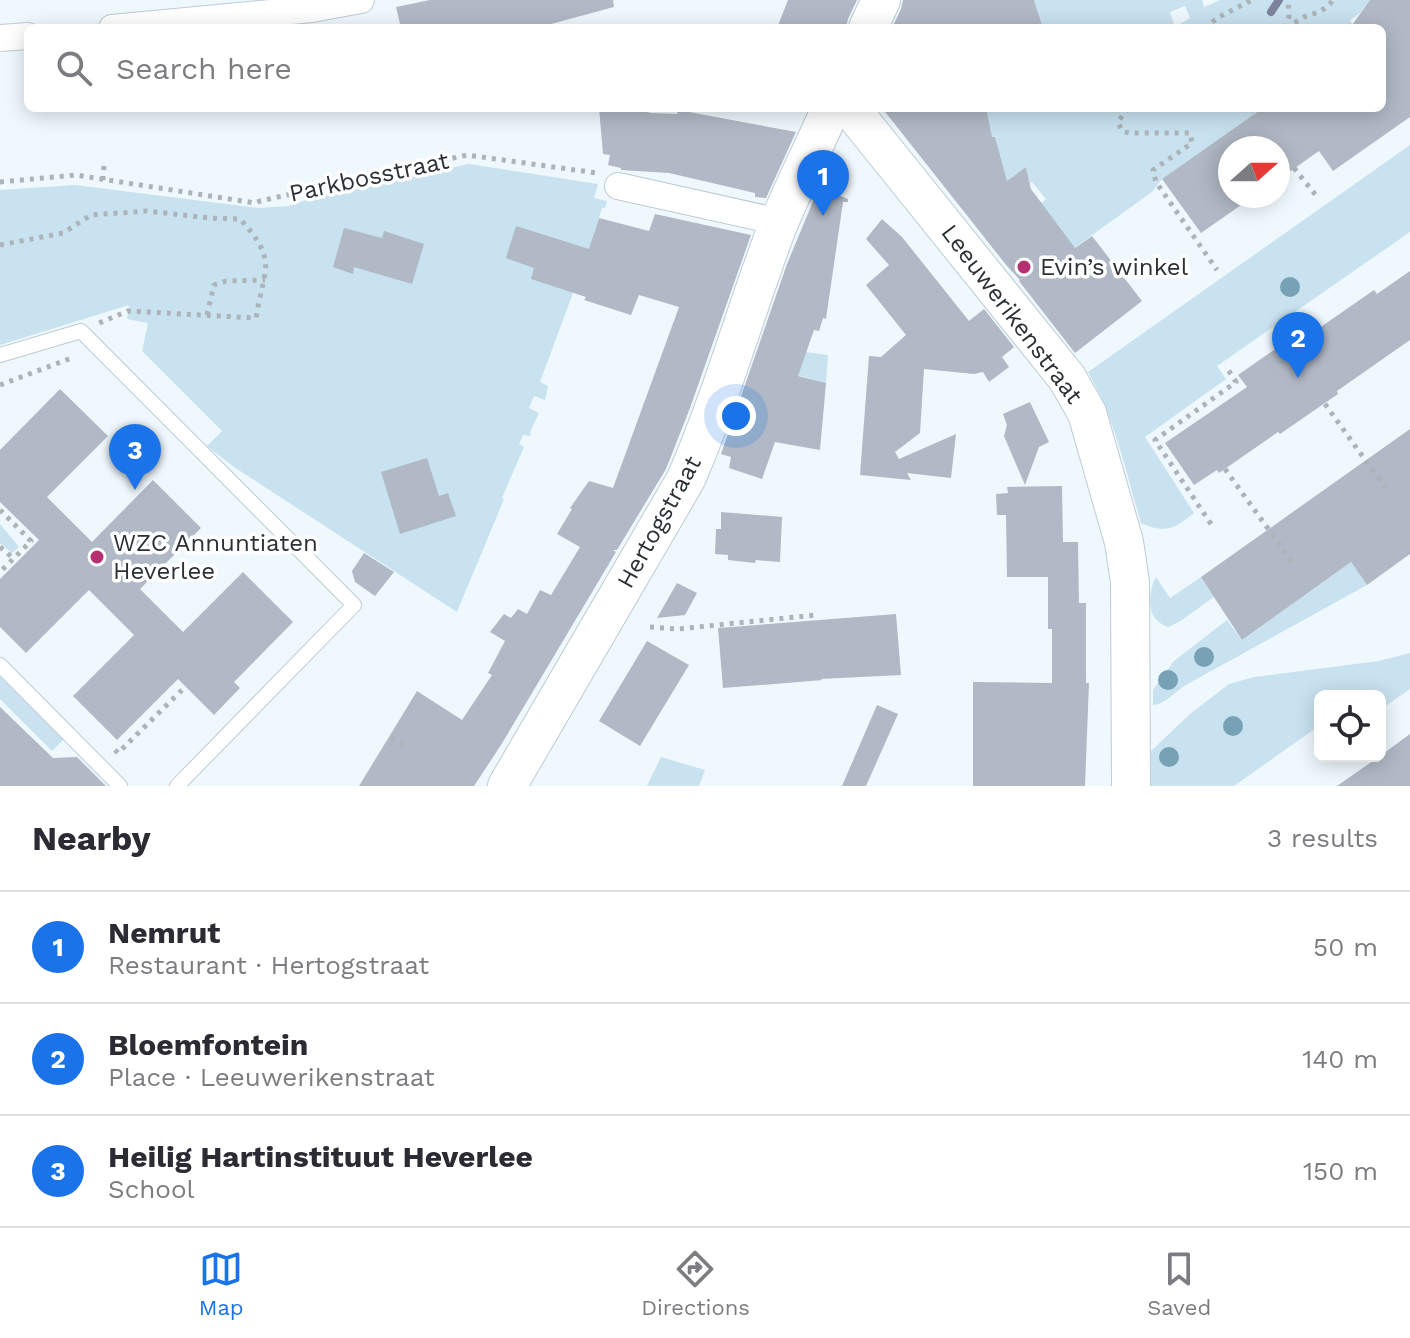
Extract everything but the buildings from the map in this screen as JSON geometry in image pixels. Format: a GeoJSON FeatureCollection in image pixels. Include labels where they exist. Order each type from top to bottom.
{"type":"FeatureCollection","features":[{"type":"Feature","properties":{"kind":"street"},"geometry":{"type":"LineString","coordinates":[[154,24],[312,9],[361,0]]}},
{"type":"Feature","properties":{"kind":"street"},"geometry":{"type":"LineString","coordinates":[[870,24],[881,0]]}},
{"type":"Feature","properties":{"kind":"street"},"geometry":{"type":"LineString","coordinates":[[0,38],[24,36]]}},
{"type":"Feature","properties":{"kind":"street","name":"Hertogstraat"},"geometry":{"type":"LineString","coordinates":[[507,786],[686,479],[707,432],[780,222],[829,112]]}},
{"type":"Feature","properties":{"kind":"street","name":"Leeuwerikenstraat"},"geometry":{"type":"LineString","coordinates":[[853,112],[1067,378],[1087,413],[1124,542],[1130,582],[1131,786]]}},
{"type":"Feature","properties":{"kind":"street"},"geometry":{"type":"LineString","coordinates":[[618,186],[780,222]]}},
{"type":"Feature","properties":{"kind":"lane"},"geometry":{"type":"LineString","coordinates":[[0,355],[81,331],[354,605],[177,786]]}},
{"type":"Feature","properties":{"kind":"lane"},"geometry":{"type":"LineString","coordinates":[[0,665],[120,786]]}},
{"type":"Feature","properties":{"kind":"path"},"geometry":{"type":"LineString","coordinates":[[1209,24],[1252,0]]}},
{"type":"Feature","properties":{"kind":"path"},"geometry":{"type":"LineString","coordinates":[[1287,24],[1288,0]]}},
{"type":"Feature","properties":{"kind":"path"},"geometry":{"type":"LineString","coordinates":[[1293,24],[1315,15],[1333,0]]}},
{"type":"Feature","properties":{"kind":"path"},"geometry":{"type":"LineString","coordinates":[[1125,112],[1118,122],[1122,131],[1190,133],[1192,143],[1153,170],[1156,182],[1217,270]]}},
{"type":"Feature","properties":{"kind":"path","name":"Parkbosstraat"},"geometry":{"type":"LineString","coordinates":[[0,182],[76,175],[255,203],[467,155],[600,174],[618,186]]}},
{"type":"Feature","properties":{"kind":"path"},"geometry":{"type":"LineString","coordinates":[[103,180],[104,166]]}},
{"type":"Feature","properties":{"kind":"path"},"geometry":{"type":"LineString","coordinates":[[1294,168],[1318,198]]}},
{"type":"Feature","properties":{"kind":"path"},"geometry":{"type":"LineString","coordinates":[[0,245],[63,233],[91,215],[147,211],[240,219],[263,249],[267,265],[256,318],[128,311],[81,331]]}},
{"type":"Feature","properties":{"kind":"path"},"geometry":{"type":"LineString","coordinates":[[207,315],[214,285],[226,281],[265,280]]}},
{"type":"Feature","properties":{"kind":"path"},"geometry":{"type":"LineString","coordinates":[[0,385],[98,348]]}},
{"type":"Feature","properties":{"kind":"path"},"geometry":{"type":"LineString","coordinates":[[1211,524],[1155,440],[1236,382],[1227,368]]}},
{"type":"Feature","properties":{"kind":"path"},"geometry":{"type":"LineString","coordinates":[[1325,404],[1389,493]]}},
{"type":"Feature","properties":{"kind":"path"},"geometry":{"type":"LineString","coordinates":[[1225,469],[1292,562]]}},
{"type":"Feature","properties":{"kind":"path"},"geometry":{"type":"LineString","coordinates":[[0,510],[31,541],[0,572]]}},
{"type":"Feature","properties":{"kind":"path"},"geometry":{"type":"LineString","coordinates":[[0,547],[13,558]]}},
{"type":"Feature","properties":{"kind":"path"},"geometry":{"type":"LineString","coordinates":[[650,627],[678,629],[816,615]]}},
{"type":"Feature","properties":{"kind":"path"},"geometry":{"type":"LineString","coordinates":[[137,735],[182,690]]}},
{"type":"Feature","properties":{"kind":"path"},"geometry":{"type":"LineString","coordinates":[[391,738],[405,746]]}},
{"type":"Feature","properties":{"kind":"shaded area"},"geometry":{"type":"Polygon","coordinates":[[[1034,0],[1202,0],[1204,7],[1220,0],[1370,0],[1350,20],[1352,24],[1180,24],[1190,18],[1185,6],[1170,12],[1174,24],[1042,24],[1034,0]]]}},
{"type":"Feature","properties":{"kind":"shaded area"},"geometry":{"type":"Polygon","coordinates":[[[976,112],[1257,112],[1223,136],[1218,136],[1218,140],[1162,179],[1152,192],[1074,248],[1028,214],[1046,199],[1030,183],[1026,167],[1012,177],[1007,192],[995,137],[983,140],[976,112]]]}},
{"type":"Feature","properties":{"kind":"shaded area"},"geometry":{"type":"Polygon","coordinates":[[[1410,145],[1410,232],[1217,366],[1226,379],[1145,437],[1194,513],[1169,528],[1141,523],[1113,427],[1088,372],[1410,145]]]}},
{"type":"Feature","properties":{"kind":"shaded area"},"geometry":{"type":"Polygon","coordinates":[[[469,164],[598,184],[594,198],[607,201],[540,382],[548,386],[545,400],[534,396],[529,408],[539,413],[530,436],[523,435],[519,444],[524,447],[457,612],[234,467],[207,446],[222,431],[142,351],[148,323],[127,319],[129,305],[0,345],[0,190],[75,185],[258,208],[289,206],[317,196],[469,164]]]}},
{"type":"Feature","properties":{"kind":"shaded area"},"geometry":{"type":"Polygon","coordinates":[[[806,352],[828,355],[826,383],[790,373],[806,352]]]}},
{"type":"Feature","properties":{"kind":"shaded area"},"geometry":{"type":"Polygon","coordinates":[[[0,524],[19,547],[12,553],[0,543],[0,524]]]}},
{"type":"Feature","properties":{"kind":"shaded area"},"geometry":{"type":"Polygon","coordinates":[[[1351,562],[1367,585],[1153,705],[1153,690],[1174,661],[1227,620],[1242,640],[1351,562]]]}},
{"type":"Feature","properties":{"kind":"shaded area"},"geometry":{"type":"Polygon","coordinates":[[[1156,577],[1170,598],[1201,577],[1214,597],[1168,627],[1157,620],[1151,610],[1151,592],[1156,577]]]}},
{"type":"Feature","properties":{"kind":"shaded area"},"geometry":{"type":"Polygon","coordinates":[[[1410,653],[1410,689],[1386,706],[1386,690],[1314,690],[1314,729],[1234,786],[1151,786],[1151,751],[1190,714],[1229,684],[1254,677],[1379,661],[1410,653]]]}},
{"type":"Feature","properties":{"kind":"shaded area"},"geometry":{"type":"Polygon","coordinates":[[[0,673],[65,738],[52,751],[0,699],[0,673]]]}},
{"type":"Feature","properties":{"kind":"shaded area"},"geometry":{"type":"Polygon","coordinates":[[[661,757],[705,770],[699,786],[647,786],[661,757]]]}},
{"type":"Feature","properties":{"kind":"waterway"},"geometry":{"type":"LineString","coordinates":[[1271,12],[1279,0]]}},
{"type":"Feature","properties":{"kind":"place","name":"Nemrut"},"geometry":{"type":"Point","coordinates":[823,216]}},
{"type":"Feature","properties":{"kind":"place","name":"Evin’s winkel"},"geometry":{"type":"Point","coordinates":[1024,267]}},
{"type":"Feature","properties":{"kind":"place","name":"Bloemfontein"},"geometry":{"type":"Point","coordinates":[1298,378]}},
{"type":"Feature","properties":{"kind":"place","name":"Heilig Hartinstituut Heverlee"},"geometry":{"type":"Point","coordinates":[135,490]}},
{"type":"Feature","properties":{"kind":"place","name":"WZC Annuntiaten Heverlee"},"geometry":{"type":"Point","coordinates":[97,557]}}]}
